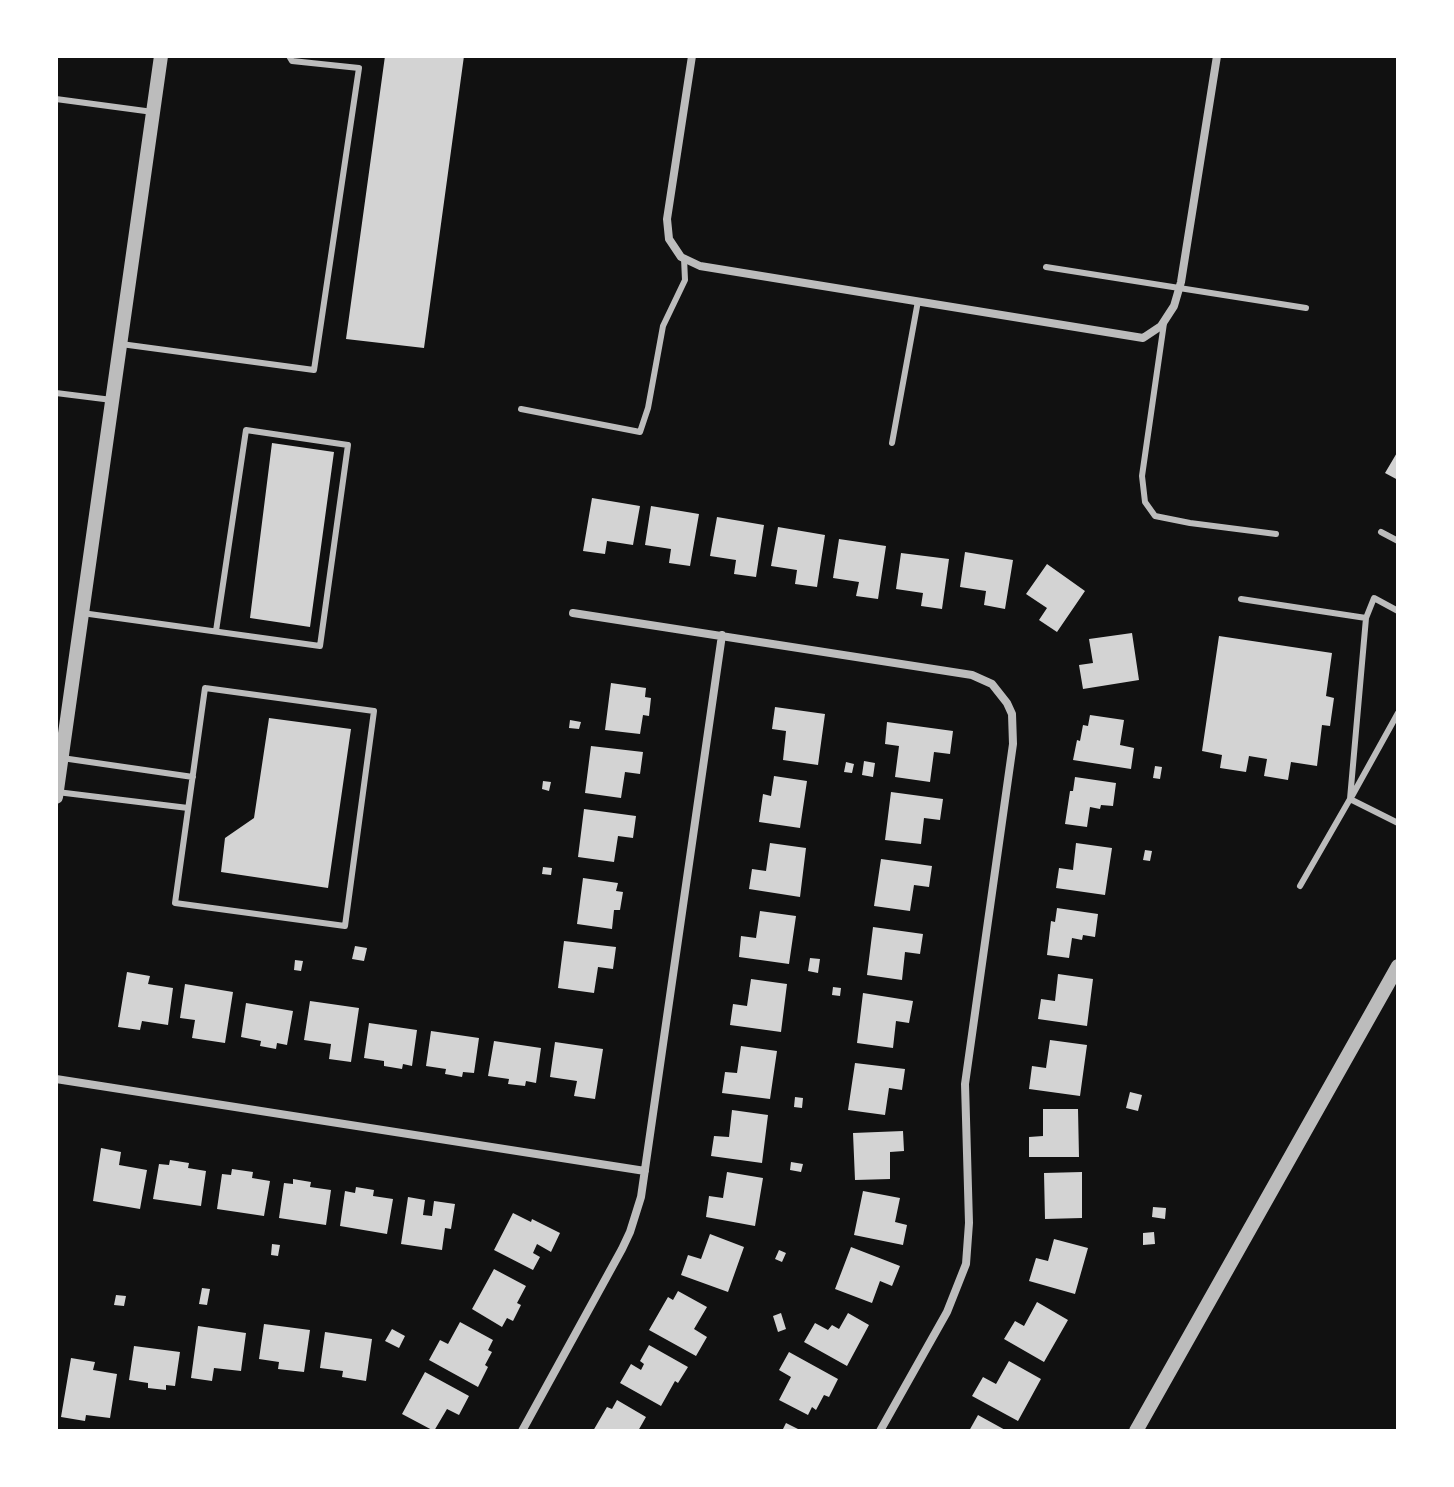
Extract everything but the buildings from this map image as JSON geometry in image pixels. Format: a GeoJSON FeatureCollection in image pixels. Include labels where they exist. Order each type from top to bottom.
{"type":"FeatureCollection","features":[{"type":"Feature","properties":{"kind":"street"},"geometry":{"type":"LineString","coordinates":[[56,794],[161,56]]}},
{"type":"Feature","properties":{"kind":"street"},"geometry":{"type":"LineString","coordinates":[[692,56],[667,219],[669,239],[684,258],[700,266],[1143,338],[1161,326],[1174,306],[1179,289],[1217,56]]}},
{"type":"Feature","properties":{"kind":"street"},"geometry":{"type":"LineString","coordinates":[[573,613],[972,675],[984,679],[1000,692],[1012,714],[1013,744],[966,1072],[969,1223],[966,1264],[947,1312],[880,1431]]}},
{"type":"Feature","properties":{"kind":"street"},"geometry":{"type":"LineString","coordinates":[[522,1431],[630,1232],[641,1197],[722,635]]}},
{"type":"Feature","properties":{"kind":"street"},"geometry":{"type":"LineString","coordinates":[[1136,1431],[1398,966]]}},
{"type":"Feature","properties":{"kind":"street"},"geometry":{"type":"LineString","coordinates":[[56,1079],[645,1171]]}},
{"type":"Feature","properties":{"kind":"lane"},"geometry":{"type":"LineString","coordinates":[[119,344],[314,370],[359,68],[292,61],[289,56]]}},
{"type":"Feature","properties":{"kind":"lane"},"geometry":{"type":"LineString","coordinates":[[56,99],[153,112]]}},
{"type":"Feature","properties":{"kind":"lane"},"geometry":{"type":"LineString","coordinates":[[521,409],[640,432],[648,408],[663,326],[685,280],[684,258]]}},
{"type":"Feature","properties":{"kind":"lane"},"geometry":{"type":"LineString","coordinates":[[1046,267],[1306,308]]}},
{"type":"Feature","properties":{"kind":"lane"},"geometry":{"type":"LineString","coordinates":[[892,443],[918,301]]}},
{"type":"Feature","properties":{"kind":"lane"},"geometry":{"type":"LineString","coordinates":[[1165,320],[1142,476],[1145,502],[1155,516],[1276,534]]}},
{"type":"Feature","properties":{"kind":"lane"},"geometry":{"type":"LineString","coordinates":[[56,393],[112,400]]}},
{"type":"Feature","properties":{"kind":"lane"},"geometry":{"type":"LineString","coordinates":[[82,613],[320,646],[348,445],[246,430],[216,631]]}},
{"type":"Feature","properties":{"kind":"lane"},"geometry":{"type":"LineString","coordinates":[[1381,532],[1398,541]]}},
{"type":"Feature","properties":{"kind":"lane"},"geometry":{"type":"LineString","coordinates":[[1350,799],[1366,618],[1374,598],[1398,611]]}},
{"type":"Feature","properties":{"kind":"lane"},"geometry":{"type":"LineString","coordinates":[[1241,599],[1366,618]]}},
{"type":"Feature","properties":{"kind":"lane"},"geometry":{"type":"LineString","coordinates":[[205,688],[374,711],[345,926],[175,903],[193,777],[205,688]]}},
{"type":"Feature","properties":{"kind":"lane"},"geometry":{"type":"LineString","coordinates":[[1300,886],[1398,713]]}},
{"type":"Feature","properties":{"kind":"lane"},"geometry":{"type":"LineString","coordinates":[[61,758],[193,777]]}},
{"type":"Feature","properties":{"kind":"lane"},"geometry":{"type":"LineString","coordinates":[[56,794],[188,808]]}},
{"type":"Feature","properties":{"kind":"lane"},"geometry":{"type":"LineString","coordinates":[[1350,799],[1398,823]]}}]}
